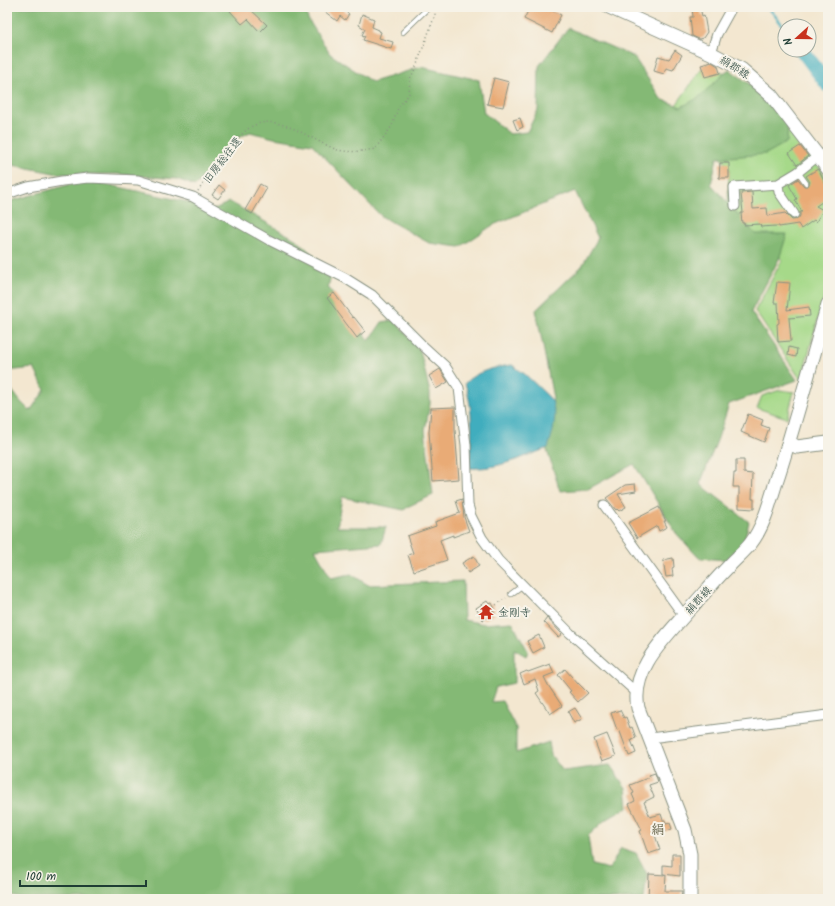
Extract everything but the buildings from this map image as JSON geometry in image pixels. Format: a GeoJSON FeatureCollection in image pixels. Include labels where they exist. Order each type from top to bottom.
{"type":"FeatureCollection","features":[{"type":"Feature","properties":{"kind":"main road","name":"絹郡線"},"geometry":{"type":"LineString","coordinates":[[609,7],[711,53],[742,69],[771,95],[828,169]]}},
{"type":"Feature","properties":{"kind":"main road","name":"絹郡線"},"geometry":{"type":"LineString","coordinates":[[690,899],[689,844],[638,708],[636,693],[641,675],[649,659],[661,641],[726,568],[750,544],[758,532],[764,519],[789,442],[828,304]]}},
{"type":"Feature","properties":{"kind":"main road"},"geometry":{"type":"LineString","coordinates":[[789,442],[797,447],[828,443]]}},
{"type":"Feature","properties":{"kind":"street"},"geometry":{"type":"LineString","coordinates":[[711,53],[717,34],[732,7]]}},
{"type":"Feature","properties":{"kind":"street"},"geometry":{"type":"LineString","coordinates":[[735,206],[734,187],[778,184],[798,172],[818,156]]}},
{"type":"Feature","properties":{"kind":"street"},"geometry":{"type":"LineString","coordinates":[[7,194],[28,187],[88,178],[138,180],[193,197],[269,240],[346,278],[372,295],[445,366],[458,388],[466,445],[467,494],[471,516],[482,538],[498,560],[582,645],[636,693]]}},
{"type":"Feature","properties":{"kind":"street"},"geometry":{"type":"LineString","coordinates":[[778,184],[779,192],[794,214]]}},
{"type":"Feature","properties":{"kind":"street"},"geometry":{"type":"LineString","coordinates":[[604,504],[684,616]]}},
{"type":"Feature","properties":{"kind":"street"},"geometry":{"type":"LineString","coordinates":[[650,738],[828,715]]}},
{"type":"Feature","properties":{"kind":"lane"},"geometry":{"type":"LineString","coordinates":[[403,32],[429,7]]}},
{"type":"Feature","properties":{"kind":"lane"},"geometry":{"type":"LineString","coordinates":[[798,172],[806,183]]}},
{"type":"Feature","properties":{"kind":"lane"},"geometry":{"type":"LineString","coordinates":[[510,594],[523,585]]}},
{"type":"Feature","properties":{"kind":"path","name":"旧房総往還"},"geometry":{"type":"LineString","coordinates":[[193,197],[240,136],[249,128],[260,124],[270,122],[286,126],[338,150],[358,152],[375,149],[392,126],[398,108],[409,94],[410,79],[416,67],[435,15],[434,7]]}},
{"type":"Feature","properties":{"kind":"path"},"geometry":{"type":"LineString","coordinates":[[496,605],[510,594]]}},
{"type":"Feature","properties":{"kind":"green space"},"geometry":{"type":"Polygon","coordinates":[[[7,7],[305,7],[308,19],[330,54],[372,82],[421,67],[479,80],[484,113],[510,134],[527,132],[538,110],[539,66],[568,28],[634,57],[661,99],[681,107],[698,98],[729,69],[766,96],[788,121],[787,142],[766,154],[717,158],[711,184],[755,234],[787,234],[779,259],[751,312],[797,380],[729,404],[718,438],[700,484],[749,522],[744,541],[727,560],[699,558],[676,533],[634,464],[588,489],[560,491],[546,447],[553,398],[536,310],[582,266],[598,238],[575,191],[493,225],[460,247],[429,243],[381,216],[312,144],[274,138],[250,132],[232,141],[195,186],[177,179],[117,174],[59,174],[7,164],[7,7]]]}},
{"type":"Feature","properties":{"kind":"green space"},"geometry":{"type":"Polygon","coordinates":[[[706,63],[761,96],[823,172],[828,183],[828,283],[801,380],[755,311],[782,260],[774,249],[752,239],[728,204],[729,168],[676,105],[706,63]]]}},
{"type":"Feature","properties":{"kind":"green space"},"geometry":{"type":"Polygon","coordinates":[[[82,181],[91,181],[188,202],[210,211],[230,202],[297,240],[332,272],[328,287],[369,341],[382,322],[394,320],[420,350],[430,393],[430,404],[425,430],[433,495],[409,506],[404,510],[342,497],[337,527],[386,527],[381,544],[315,549],[331,578],[351,574],[368,585],[463,581],[464,620],[484,624],[512,622],[528,651],[526,656],[514,649],[514,683],[496,687],[491,702],[502,701],[516,728],[516,753],[549,742],[551,755],[563,771],[610,765],[626,788],[628,807],[604,821],[588,836],[592,865],[609,869],[621,848],[636,853],[647,874],[644,899],[24,899],[7,895],[7,390],[11,389],[30,411],[45,390],[34,368],[7,371],[7,202],[82,181]]]}},
{"type":"Feature","properties":{"kind":"green space"},"geometry":{"type":"Polygon","coordinates":[[[780,390],[794,392],[787,418],[757,408],[762,396],[780,390]]]}},
{"type":"Feature","properties":{"kind":"water"},"geometry":{"type":"Polygon","coordinates":[[[512,365],[526,375],[552,400],[555,415],[553,431],[548,448],[499,465],[469,468],[471,414],[465,383],[475,375],[493,368],[512,365]]]}},
{"type":"Feature","properties":{"kind":"waterway"},"geometry":{"type":"LineString","coordinates":[[768,7],[777,18]]}},
{"type":"Feature","properties":{"kind":"waterway"},"geometry":{"type":"LineString","coordinates":[[808,58],[828,85]]}},
{"type":"Feature","properties":{"kind":"place","name":"金剛寺"},"geometry":{"type":"Point","coordinates":[486,612]}},
{"type":"Feature","properties":{"kind":"district","name":"絹"},"geometry":{"type":"Point","coordinates":[658,829]}}]}
